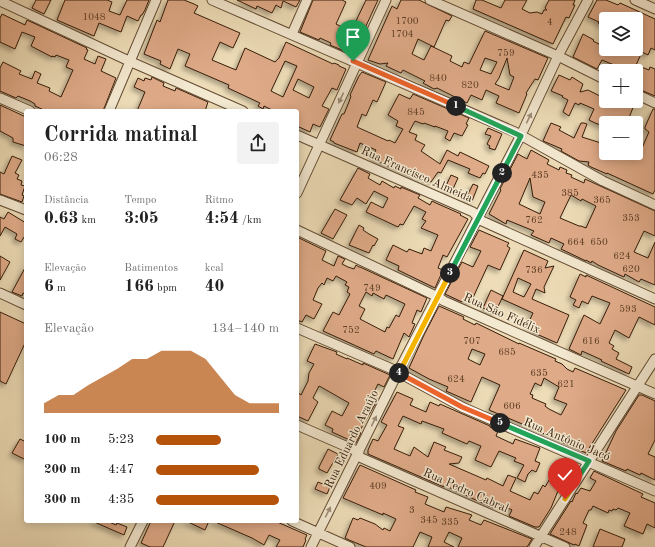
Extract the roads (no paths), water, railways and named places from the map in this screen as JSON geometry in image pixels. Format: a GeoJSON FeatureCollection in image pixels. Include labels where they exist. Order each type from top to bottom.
{"type":"FeatureCollection","features":[{"type":"Feature","properties":{"kind":"street"},"geometry":{"type":"LineString","coordinates":[[110,109],[156,0]]}},
{"type":"Feature","properties":{"kind":"street"},"geometry":{"type":"LineString","coordinates":[[212,0],[507,128],[603,181],[655,205]]}},
{"type":"Feature","properties":{"kind":"street"},"geometry":{"type":"LineString","coordinates":[[292,34],[307,0]]}},
{"type":"Feature","properties":{"kind":"street"},"geometry":{"type":"LineString","coordinates":[[299,189],[386,0]]}},
{"type":"Feature","properties":{"kind":"street"},"geometry":{"type":"LineString","coordinates":[[430,0],[558,56],[599,76]]}},
{"type":"Feature","properties":{"kind":"street","name":"Rua Eduardo Araújo"},"geometry":{"type":"LineString","coordinates":[[311,547],[398,372],[521,136],[558,56],[588,0]]}},
{"type":"Feature","properties":{"kind":"street"},"geometry":{"type":"LineString","coordinates":[[635,0],[655,9]]}},
{"type":"Feature","properties":{"kind":"street"},"geometry":{"type":"LineString","coordinates":[[0,1],[129,61],[238,109]]}},
{"type":"Feature","properties":{"kind":"street"},"geometry":{"type":"LineString","coordinates":[[643,97],[655,103]]}},
{"type":"Feature","properties":{"kind":"street"},"geometry":{"type":"LineString","coordinates":[[0,98],[25,109]]}},
{"type":"Feature","properties":{"kind":"street","name":"Rua Francisco Almeida"},"geometry":{"type":"LineString","coordinates":[[299,136],[473,212],[482,221],[655,299]]}},
{"type":"Feature","properties":{"kind":"street"},"geometry":{"type":"LineString","coordinates":[[0,200],[24,209]]}},
{"type":"Feature","properties":{"kind":"street","name":"Rua São Fidélix"},"geometry":{"type":"LineString","coordinates":[[299,231],[444,301],[655,394]]}},
{"type":"Feature","properties":{"kind":"street"},"geometry":{"type":"LineString","coordinates":[[0,293],[24,304]]}},
{"type":"Feature","properties":{"kind":"street","name":"Rua Antônio Jacó"},"geometry":{"type":"LineString","coordinates":[[299,329],[398,372],[462,407],[655,491]]}},
{"type":"Feature","properties":{"kind":"street"},"geometry":{"type":"LineString","coordinates":[[534,547],[655,359]]}},
{"type":"Feature","properties":{"kind":"street","name":"Rua Pedro Cabral"},"geometry":{"type":"LineString","coordinates":[[299,426],[565,547]]}},
{"type":"Feature","properties":{"kind":"street"},"geometry":{"type":"LineString","coordinates":[[132,546],[142,523]]}},
{"type":"Feature","properties":{"kind":"street"},"geometry":{"type":"LineString","coordinates":[[296,523],[350,547]]}}]}
